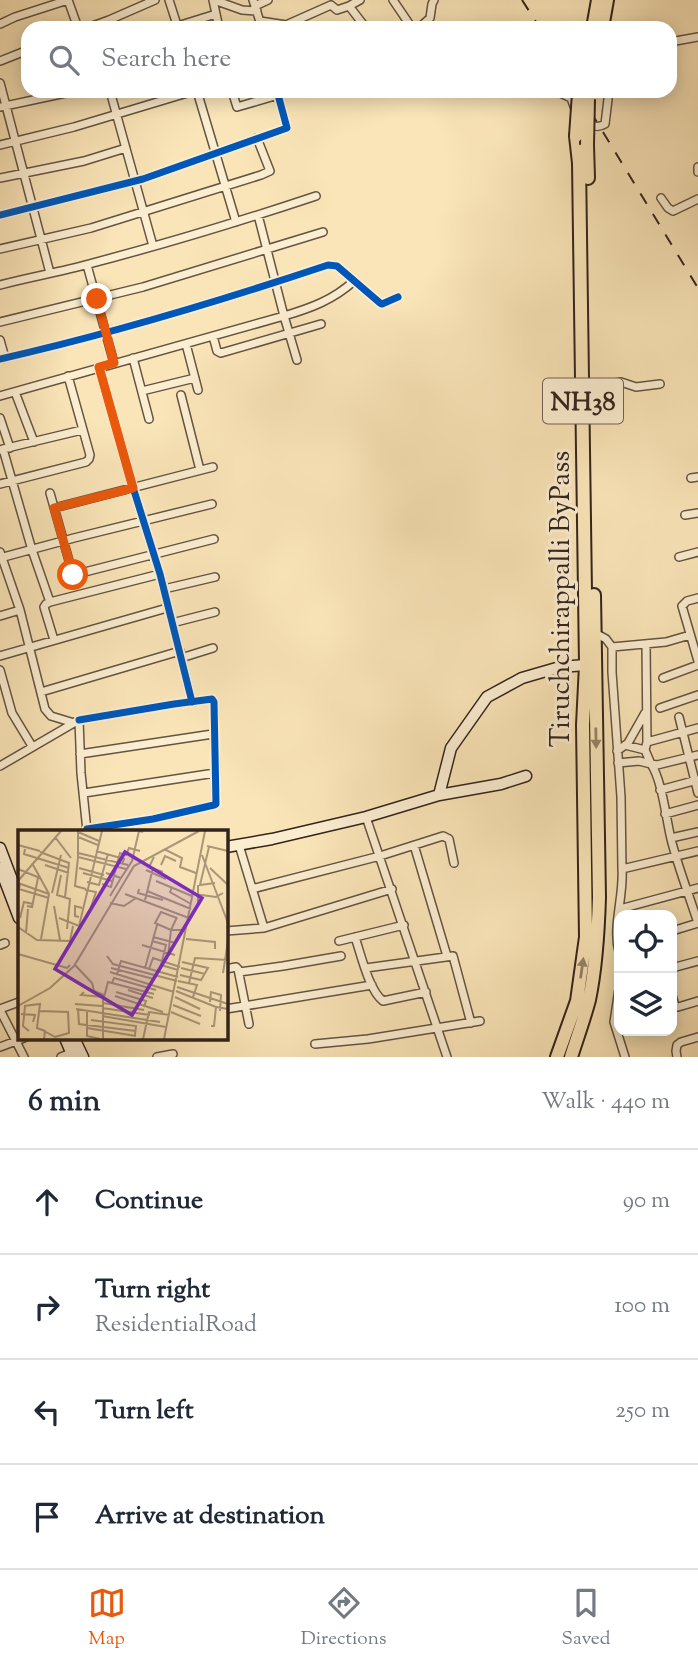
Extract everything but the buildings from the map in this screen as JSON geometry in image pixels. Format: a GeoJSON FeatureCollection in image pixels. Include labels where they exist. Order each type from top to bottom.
{"type":"FeatureCollection","features":[{"type":"Feature","properties":{"kind":"highway"},"geometry":{"type":"LineString","coordinates":[[594,21],[598,0]]}},
{"type":"Feature","properties":{"kind":"highway"},"geometry":{"type":"LineString","coordinates":[[603,21],[607,0]]}},
{"type":"Feature","properties":{"kind":"highway","name":"Tiruchchirappalli ByPass"},"geometry":{"type":"LineString","coordinates":[[571,1057],[588,1002],[596,958],[599,897],[579,163],[576,136],[583,98]]}},
{"type":"Feature","properties":{"kind":"highway","name":"Tiruchchirappalli ByPass"},"geometry":{"type":"LineString","coordinates":[[557,1057],[577,1001],[586,937],[583,725],[591,667],[594,610],[591,320],[584,98]]}},
{"type":"Feature","properties":{"kind":"street"},"geometry":{"type":"LineString","coordinates":[[0,24],[68,0],[76,21]]}},
{"type":"Feature","properties":{"kind":"street"},"geometry":{"type":"LineString","coordinates":[[106,21],[155,0]]}},
{"type":"Feature","properties":{"kind":"street"},"geometry":{"type":"LineString","coordinates":[[169,0],[174,21]]}},
{"type":"Feature","properties":{"kind":"street"},"geometry":{"type":"LineString","coordinates":[[218,21],[214,0],[242,10],[268,0]]}},
{"type":"Feature","properties":{"kind":"street"},"geometry":{"type":"LineString","coordinates":[[295,21],[331,5],[337,10],[360,0]]}},
{"type":"Feature","properties":{"kind":"street"},"geometry":{"type":"LineString","coordinates":[[393,0],[407,21]]}},
{"type":"Feature","properties":{"kind":"street"},"geometry":{"type":"LineString","coordinates":[[427,21],[430,18],[434,0]]}},
{"type":"Feature","properties":{"kind":"street"},"geometry":{"type":"LineString","coordinates":[[349,6],[361,21]]}},
{"type":"Feature","properties":{"kind":"street"},"geometry":{"type":"LineString","coordinates":[[194,21],[216,14]]}},
{"type":"Feature","properties":{"kind":"street"},"geometry":{"type":"LineString","coordinates":[[677,41],[698,37]]}},
{"type":"Feature","properties":{"kind":"street"},"geometry":{"type":"LineString","coordinates":[[0,61],[21,54]]}},
{"type":"Feature","properties":{"kind":"street"},"geometry":{"type":"LineString","coordinates":[[0,83],[3,107],[15,141],[50,273]]}},
{"type":"Feature","properties":{"kind":"street"},"geometry":{"type":"LineString","coordinates":[[3,107],[29,98]]}},
{"type":"Feature","properties":{"kind":"street"},"geometry":{"type":"LineString","coordinates":[[112,98],[153,246]]}},
{"type":"Feature","properties":{"kind":"street"},"geometry":{"type":"LineString","coordinates":[[0,145],[74,127],[171,98]]}},
{"type":"Feature","properties":{"kind":"street"},"geometry":{"type":"LineString","coordinates":[[197,98],[236,222]]}},
{"type":"Feature","properties":{"kind":"street"},"geometry":{"type":"LineString","coordinates":[[234,98],[237,107],[263,98]]}},
{"type":"Feature","properties":{"kind":"street"},"geometry":{"type":"LineString","coordinates":[[0,215],[135,181],[287,128],[278,98]]}},
{"type":"Feature","properties":{"kind":"street"},"geometry":{"type":"LineString","coordinates":[[571,98],[576,111],[594,126],[600,127],[605,124],[608,98]]}},
{"type":"Feature","properties":{"kind":"street"},"geometry":{"type":"LineString","coordinates":[[0,249],[91,228],[270,170],[257,138]]}},
{"type":"Feature","properties":{"kind":"street"},"geometry":{"type":"LineString","coordinates":[[0,178],[84,161],[126,148]]}},
{"type":"Feature","properties":{"kind":"street"},"geometry":{"type":"LineString","coordinates":[[0,285],[87,265],[316,196]]}},
{"type":"Feature","properties":{"kind":"street"},"geometry":{"type":"LineString","coordinates":[[661,198],[673,211],[698,199]]}},
{"type":"Feature","properties":{"kind":"street"},"geometry":{"type":"LineString","coordinates":[[258,215],[297,360]]}},
{"type":"Feature","properties":{"kind":"street"},"geometry":{"type":"LineString","coordinates":[[0,322],[143,287],[323,232]]}},
{"type":"Feature","properties":{"kind":"street"},"geometry":{"type":"LineString","coordinates":[[87,265],[114,363]]}},
{"type":"Feature","properties":{"kind":"street"},"geometry":{"type":"LineString","coordinates":[[0,340],[2,359],[106,333],[332,265],[337,266],[380,303],[398,297]]}},
{"type":"Feature","properties":{"kind":"street"},"geometry":{"type":"LineString","coordinates":[[0,396],[322,304],[354,281]]}},
{"type":"Feature","properties":{"kind":"street"},"geometry":{"type":"LineString","coordinates":[[213,336],[217,351],[221,354],[321,324]]}},
{"type":"Feature","properties":{"kind":"street"},"geometry":{"type":"LineString","coordinates":[[186,344],[198,390]]}},
{"type":"Feature","properties":{"kind":"street"},"geometry":{"type":"LineString","coordinates":[[133,358],[149,419]]}},
{"type":"Feature","properties":{"kind":"street"},"geometry":{"type":"LineString","coordinates":[[99,367],[160,574],[192,702]]}},
{"type":"Feature","properties":{"kind":"street"},"geometry":{"type":"LineString","coordinates":[[0,484],[89,459],[68,376]]}},
{"type":"Feature","properties":{"kind":"street"},"geometry":{"type":"LineString","coordinates":[[142,391],[195,378]]}},
{"type":"Feature","properties":{"kind":"street"},"geometry":{"type":"LineString","coordinates":[[611,384],[621,382],[636,387],[660,384]]}},
{"type":"Feature","properties":{"kind":"street"},"geometry":{"type":"LineString","coordinates":[[15,392],[34,442]]}},
{"type":"Feature","properties":{"kind":"street"},"geometry":{"type":"LineString","coordinates":[[181,396],[200,470]]}},
{"type":"Feature","properties":{"kind":"street"},"geometry":{"type":"LineString","coordinates":[[0,418],[4,449],[50,603]]}},
{"type":"Feature","properties":{"kind":"street"},"geometry":{"type":"LineString","coordinates":[[4,449],[82,430]]}},
{"type":"Feature","properties":{"kind":"street"},"geometry":{"type":"LineString","coordinates":[[54,508],[213,467]]}},
{"type":"Feature","properties":{"kind":"street"},"geometry":{"type":"LineString","coordinates":[[50,493],[73,575],[214,539]]}},
{"type":"Feature","properties":{"kind":"street"},"geometry":{"type":"LineString","coordinates":[[77,721],[51,716],[46,709],[20,610],[0,556],[212,504]]}},
{"type":"Feature","properties":{"kind":"street"},"geometry":{"type":"LineString","coordinates":[[685,515],[698,513]]}},
{"type":"Feature","properties":{"kind":"street"},"geometry":{"type":"LineString","coordinates":[[679,557],[698,552]]}},
{"type":"Feature","properties":{"kind":"street"},"geometry":{"type":"LineString","coordinates":[[54,640],[44,607],[46,604],[160,574]]}},
{"type":"Feature","properties":{"kind":"street"},"geometry":{"type":"LineString","coordinates":[[164,589],[215,577]]}},
{"type":"Feature","properties":{"kind":"street"},"geometry":{"type":"LineString","coordinates":[[663,678],[698,663],[682,606],[687,601],[698,598]]}},
{"type":"Feature","properties":{"kind":"street"},"geometry":{"type":"LineString","coordinates":[[0,656],[167,608]]}},
{"type":"Feature","properties":{"kind":"street"},"geometry":{"type":"LineString","coordinates":[[0,616],[20,610]]}},
{"type":"Feature","properties":{"kind":"street","name":"Tiruchchirappalli ByPass"},"geometry":{"type":"LineString","coordinates":[[591,667],[591,619],[594,610]]}},
{"type":"Feature","properties":{"kind":"street"},"geometry":{"type":"LineString","coordinates":[[172,623],[215,612]]}},
{"type":"Feature","properties":{"kind":"street"},"geometry":{"type":"LineString","coordinates":[[594,633],[607,639],[612,647],[621,797],[623,880],[620,909],[698,888]]}},
{"type":"Feature","properties":{"kind":"street"},"geometry":{"type":"LineString","coordinates":[[612,647],[666,642],[690,635]]}},
{"type":"Feature","properties":{"kind":"street"},"geometry":{"type":"LineString","coordinates":[[646,644],[646,746],[676,857],[698,923],[677,929]]}},
{"type":"Feature","properties":{"kind":"street"},"geometry":{"type":"LineString","coordinates":[[41,692],[180,654],[213,648]]}},
{"type":"Feature","properties":{"kind":"street"},"geometry":{"type":"LineString","coordinates":[[439,794],[452,748],[487,697],[523,678],[560,667],[591,667]]}},
{"type":"Feature","properties":{"kind":"street"},"geometry":{"type":"LineString","coordinates":[[0,670],[12,713],[32,746]]}},
{"type":"Feature","properties":{"kind":"street"},"geometry":{"type":"LineString","coordinates":[[660,708],[698,697]]}},
{"type":"Feature","properties":{"kind":"street"},"geometry":{"type":"LineString","coordinates":[[0,766],[77,721],[212,699],[216,804],[153,819],[87,830],[77,721]]}},
{"type":"Feature","properties":{"kind":"street"},"geometry":{"type":"LineString","coordinates":[[617,751],[628,743],[646,710]]}},
{"type":"Feature","properties":{"kind":"street"},"geometry":{"type":"LineString","coordinates":[[679,718],[698,793]]}},
{"type":"Feature","properties":{"kind":"street"},"geometry":{"type":"LineString","coordinates":[[625,745],[646,746],[698,728]]}},
{"type":"Feature","properties":{"kind":"street"},"geometry":{"type":"LineString","coordinates":[[80,754],[214,734]]}},
{"type":"Feature","properties":{"kind":"street"},"geometry":{"type":"LineString","coordinates":[[618,763],[639,761],[657,765],[698,755]]}},
{"type":"Feature","properties":{"kind":"street"},"geometry":{"type":"LineString","coordinates":[[84,793],[215,773]]}},
{"type":"Feature","properties":{"kind":"street"},"geometry":{"type":"LineString","coordinates":[[228,847],[366,817],[439,794],[501,784],[526,776]]}},
{"type":"Feature","properties":{"kind":"street"},"geometry":{"type":"LineString","coordinates":[[660,790],[696,780]]}},
{"type":"Feature","properties":{"kind":"street"},"geometry":{"type":"LineString","coordinates":[[665,814],[698,805]]}},
{"type":"Feature","properties":{"kind":"street"},"geometry":{"type":"LineString","coordinates":[[366,817],[447,1057]]}},
{"type":"Feature","properties":{"kind":"street"},"geometry":{"type":"LineString","coordinates":[[671,838],[698,832]]}},
{"type":"Feature","properties":{"kind":"street"},"geometry":{"type":"LineString","coordinates":[[252,889],[380,856],[443,836],[447,837],[454,863]]}},
{"type":"Feature","properties":{"kind":"street"},"geometry":{"type":"LineString","coordinates":[[239,845],[264,928]]}},
{"type":"Feature","properties":{"kind":"street"},"geometry":{"type":"LineString","coordinates":[[414,845],[447,956]]}},
{"type":"Feature","properties":{"kind":"street"},"geometry":{"type":"LineString","coordinates":[[0,848],[18,896]]}},
{"type":"Feature","properties":{"kind":"street"},"geometry":{"type":"LineString","coordinates":[[622,869],[698,851]]}},
{"type":"Feature","properties":{"kind":"street"},"geometry":{"type":"LineString","coordinates":[[8,872],[4,891],[18,916]]}},
{"type":"Feature","properties":{"kind":"street"},"geometry":{"type":"LineString","coordinates":[[228,931],[264,928],[391,889]]}},
{"type":"Feature","properties":{"kind":"street"},"geometry":{"type":"LineString","coordinates":[[339,941],[404,925]]}},
{"type":"Feature","properties":{"kind":"street"},"geometry":{"type":"LineString","coordinates":[[355,937],[379,998],[383,1001],[426,992]]}},
{"type":"Feature","properties":{"kind":"street"},"geometry":{"type":"LineString","coordinates":[[239,972],[341,956]]}},
{"type":"Feature","properties":{"kind":"street"},"geometry":{"type":"LineString","coordinates":[[366,968],[453,956],[471,1023]]}},
{"type":"Feature","properties":{"kind":"street"},"geometry":{"type":"LineString","coordinates":[[677,967],[698,961]]}},
{"type":"Feature","properties":{"kind":"street"},"geometry":{"type":"LineString","coordinates":[[228,969],[236,967],[239,972],[249,1024]]}},
{"type":"Feature","properties":{"kind":"street"},"geometry":{"type":"LineString","coordinates":[[228,1009],[372,985]]}},
{"type":"Feature","properties":{"kind":"street"},"geometry":{"type":"LineString","coordinates":[[677,1007],[698,1001]]}},
{"type":"Feature","properties":{"kind":"street"},"geometry":{"type":"LineString","coordinates":[[18,1002],[0,1010],[18,1036]]}},
{"type":"Feature","properties":{"kind":"street"},"geometry":{"type":"LineString","coordinates":[[315,1045],[481,1021]]}},
{"type":"Feature","properties":{"kind":"street"},"geometry":{"type":"LineString","coordinates":[[618,1036],[625,1057]]}},
{"type":"Feature","properties":{"kind":"street"},"geometry":{"type":"LineString","coordinates":[[677,1057],[677,1045],[698,1037]]}},
{"type":"Feature","properties":{"kind":"street"},"geometry":{"type":"LineString","coordinates":[[0,1047],[18,1040]]}},
{"type":"Feature","properties":{"kind":"street"},"geometry":{"type":"LineString","coordinates":[[75,1040],[83,1057]]}},
{"type":"Feature","properties":{"kind":"street"},"geometry":{"type":"LineString","coordinates":[[157,1057],[173,1054]]}},
{"type":"Feature","properties":{"kind":"railway"},"geometry":{"type":"LineString","coordinates":[[522,0],[536,21]]}},
{"type":"Feature","properties":{"kind":"railway"},"geometry":{"type":"LineString","coordinates":[[582,98],[698,288]]}},
{"type":"Feature","properties":{"kind":"cycle path"},"geometry":{"type":"LineString","coordinates":[[0,215],[143,179],[287,128],[279,98]]}},
{"type":"Feature","properties":{"kind":"cycle path"},"geometry":{"type":"LineString","coordinates":[[0,359],[165,316],[328,265],[337,266],[382,304],[398,297]]}},
{"type":"Feature","properties":{"kind":"cycle path"},"geometry":{"type":"LineString","coordinates":[[99,367],[160,574],[192,702]]}},
{"type":"Feature","properties":{"kind":"cycle path"},"geometry":{"type":"LineString","coordinates":[[79,720],[174,704],[212,699],[214,702],[216,804],[153,819],[87,829]]}},
{"type":"Feature","properties":{"kind":"route"},"geometry":{"type":"LineString","coordinates":[[73,575],[54,508],[133,488],[99,367],[114,363],[97,299]]}}]}
